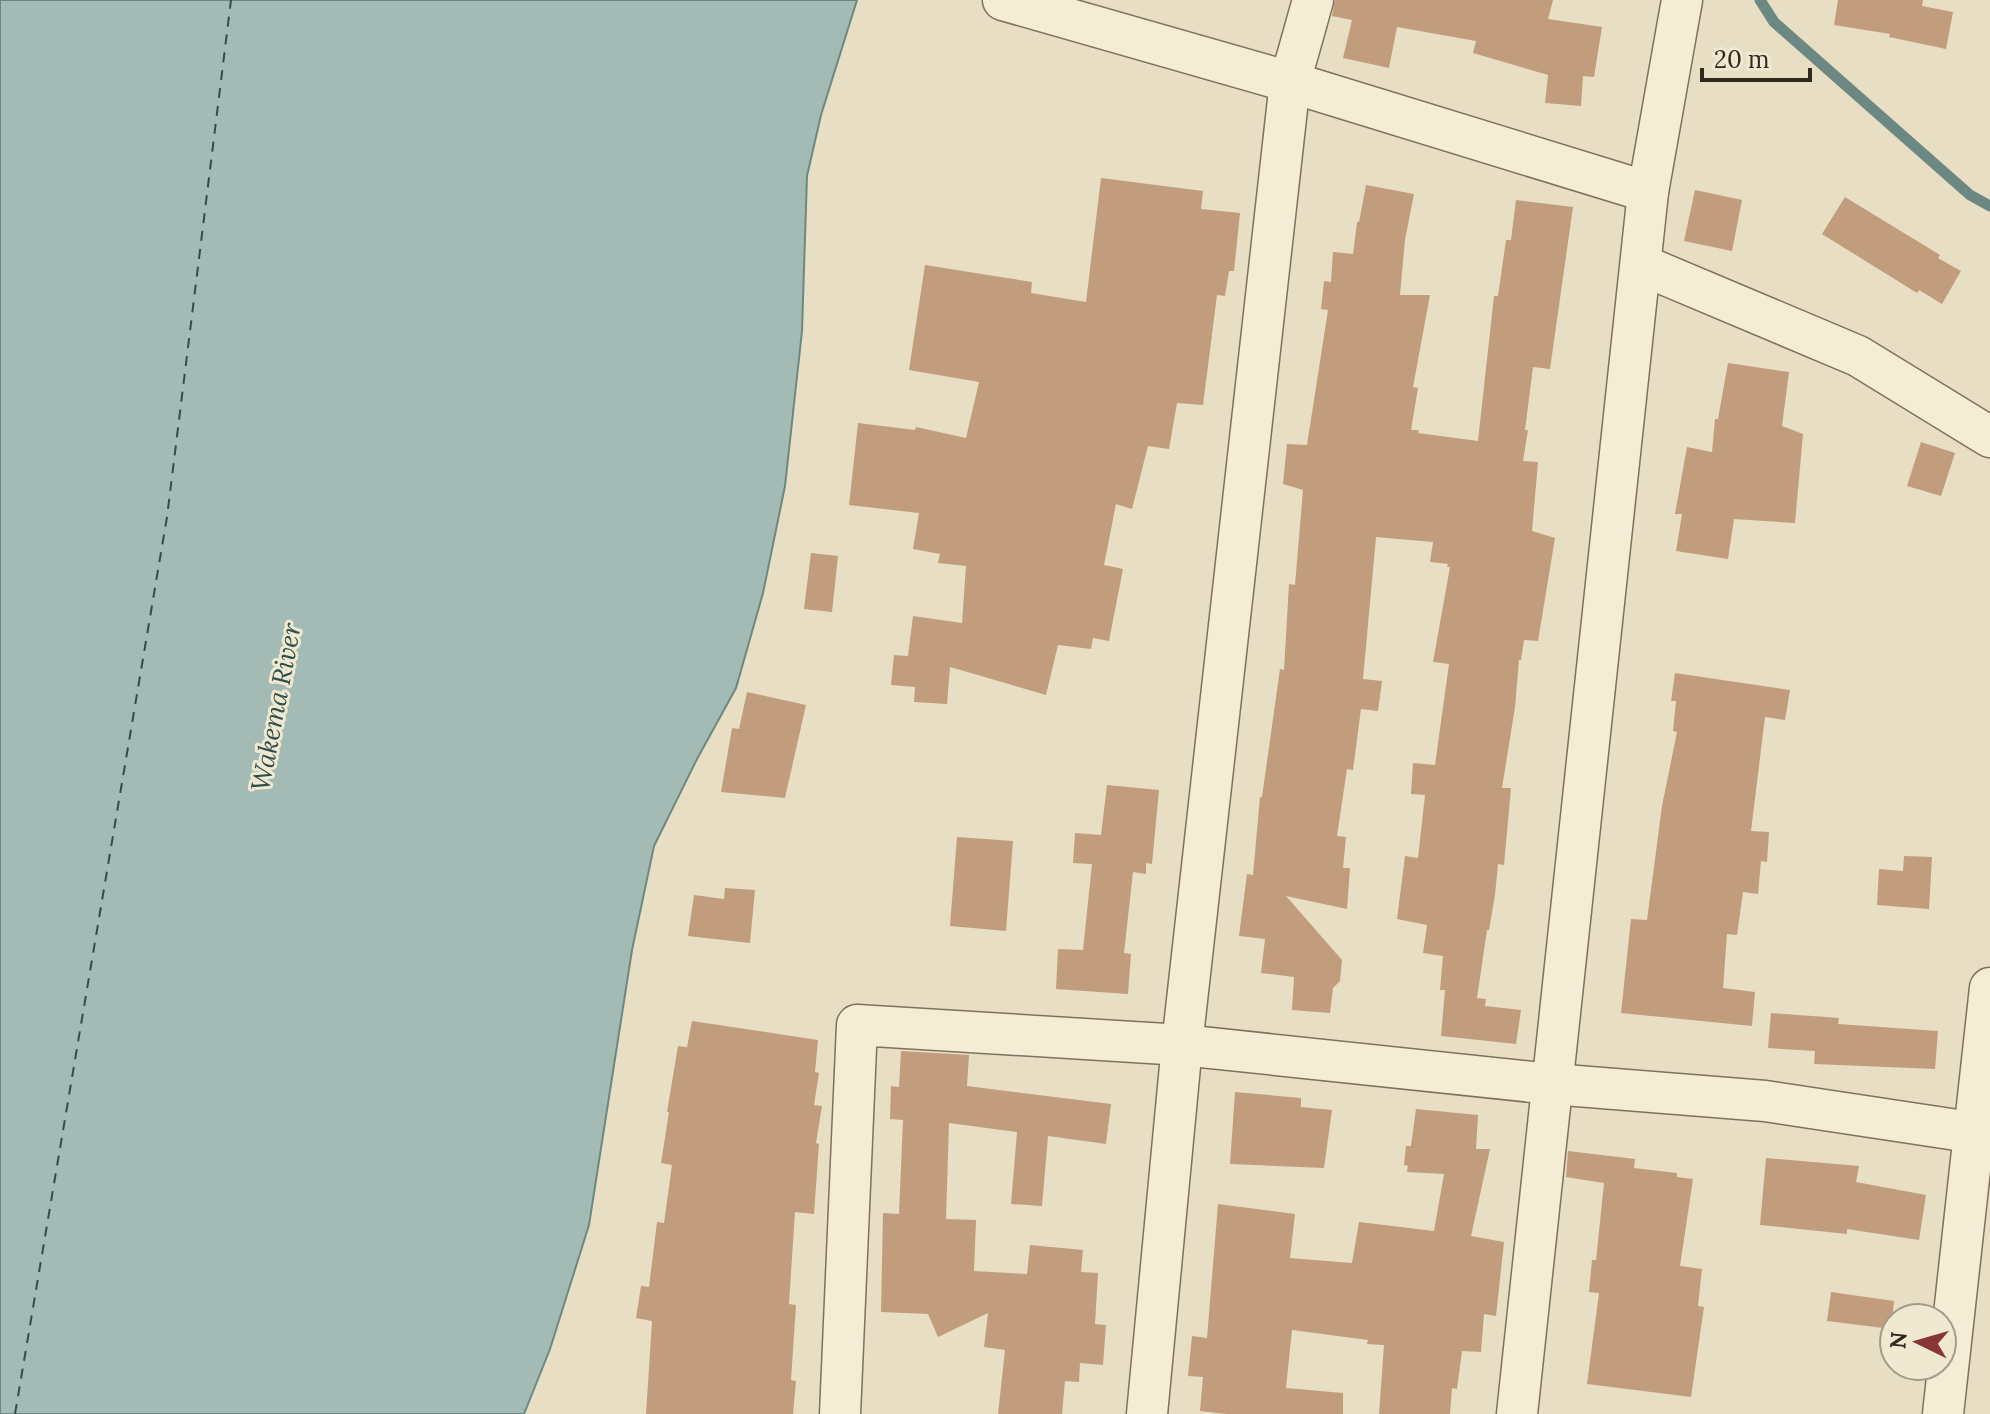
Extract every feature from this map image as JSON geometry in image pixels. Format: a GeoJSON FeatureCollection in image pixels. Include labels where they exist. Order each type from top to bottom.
{"type":"FeatureCollection","features":[{"type":"Feature","properties":{"kind":"street"},"geometry":{"type":"LineString","coordinates":[[1003,0],[1290,82],[1648,192]]}},
{"type":"Feature","properties":{"kind":"street"},"geometry":{"type":"LineString","coordinates":[[1147,1414],[1182,1045],[1290,82],[1313,0]]}},
{"type":"Feature","properties":{"kind":"street"},"geometry":{"type":"LineString","coordinates":[[1517,1414],[1648,192],[1682,0]]}},
{"type":"Feature","properties":{"kind":"street"},"geometry":{"type":"LineString","coordinates":[[1642,265],[1858,356],[1990,437]]}},
{"type":"Feature","properties":{"kind":"street"},"geometry":{"type":"LineString","coordinates":[[1943,1414],[1982,1135],[1990,988]]}},
{"type":"Feature","properties":{"kind":"street"},"geometry":{"type":"LineString","coordinates":[[840,1414],[857,1025],[1182,1045],[1552,1084],[1765,1101],[1982,1135]]}},
{"type":"Feature","properties":{"kind":"water","name":"Wakema River"},"geometry":{"type":"Polygon","coordinates":[[[0,0],[857,0],[821,115],[807,176],[802,331],[785,486],[763,593],[736,688],[654,846],[632,950],[589,1225],[550,1349],[524,1414],[0,1414],[0,0]]]}},
{"type":"Feature","properties":{"kind":"building"},"geometry":{"type":"Polygon","coordinates":[[[1335,0],[1553,0],[1548,19],[1602,27],[1594,77],[1583,76],[1581,106],[1545,103],[1548,75],[1473,53],[1476,41],[1397,27],[1389,68],[1343,58],[1352,20],[1332,16],[1335,0]]]}},
{"type":"Feature","properties":{"kind":"building"},"geometry":{"type":"Polygon","coordinates":[[[1838,0],[1923,0],[1922,6],[1953,12],[1946,49],[1889,37],[1890,34],[1834,25],[1838,0]]]}},
{"type":"Feature","properties":{"kind":"building"},"geometry":{"type":"Polygon","coordinates":[[[1101,178],[1203,191],[1201,209],[1240,213],[1234,271],[1229,271],[1225,296],[1217,295],[1203,405],[1177,403],[1169,449],[1148,446],[1132,509],[1116,504],[1104,565],[1123,569],[1109,641],[1093,638],[1091,649],[1058,645],[1046,695],[950,667],[947,704],[914,702],[915,687],[891,685],[894,655],[908,656],[913,616],[962,623],[966,566],[938,563],[940,554],[913,549],[919,513],[849,505],[858,423],[915,430],[916,427],[966,438],[979,382],[909,370],[925,265],[1032,282],[1031,293],[1086,302],[1101,178]]]}},
{"type":"Feature","properties":{"kind":"building"},"geometry":{"type":"Polygon","coordinates":[[[1366,185],[1414,194],[1405,240],[1400,295],[1430,295],[1413,387],[1418,388],[1411,430],[1478,441],[1494,296],[1498,296],[1506,240],[1511,240],[1516,200],[1573,207],[1550,369],[1533,367],[1523,461],[1538,462],[1532,531],[1555,538],[1538,641],[1524,640],[1519,660],[1502,788],[1511,788],[1504,865],[1498,864],[1477,998],[1486,999],[1485,1006],[1521,1010],[1516,1044],[1441,1036],[1445,990],[1440,990],[1443,956],[1423,953],[1427,925],[1397,919],[1405,856],[1418,858],[1425,795],[1411,794],[1413,763],[1435,765],[1449,664],[1433,662],[1450,567],[1447,567],[1448,564],[1430,562],[1433,542],[1376,537],[1363,679],[1382,681],[1378,711],[1361,709],[1353,770],[1347,769],[1337,836],[1346,837],[1343,868],[1350,868],[1347,909],[1286,896],[1342,960],[1340,981],[1333,988],[1330,1013],[1292,1010],[1294,977],[1261,973],[1265,939],[1239,936],[1247,874],[1253,875],[1260,797],[1280,669],[1284,670],[1289,584],[1295,585],[1303,490],[1283,484],[1287,444],[1307,445],[1328,310],[1321,309],[1324,281],[1331,282],[1333,252],[1353,254],[1366,185]]]}},
{"type":"Feature","properties":{"kind":"building"},"geometry":{"type":"Polygon","coordinates":[[[1695,190],[1742,200],[1732,251],[1684,241],[1695,190]]]}},
{"type":"Feature","properties":{"kind":"building"},"geometry":{"type":"Polygon","coordinates":[[[1845,197],[1961,271],[1942,304],[1919,290],[1917,293],[1822,234],[1845,197]]]}},
{"type":"Feature","properties":{"kind":"building"},"geometry":{"type":"Polygon","coordinates":[[[1728,363],[1789,372],[1782,426],[1803,434],[1795,523],[1734,519],[1728,559],[1676,551],[1682,514],[1675,514],[1687,447],[1712,452],[1715,419],[1718,419],[1728,363]]]}},
{"type":"Feature","properties":{"kind":"building"},"geometry":{"type":"Polygon","coordinates":[[[1921,442],[1955,453],[1941,496],[1907,486],[1921,442]]]}},
{"type":"Feature","properties":{"kind":"building"},"geometry":{"type":"Polygon","coordinates":[[[811,553],[838,556],[832,612],[804,609],[811,553]]]}},
{"type":"Feature","properties":{"kind":"building"},"geometry":{"type":"Polygon","coordinates":[[[1675,673],[1790,690],[1785,720],[1765,717],[1751,831],[1769,832],[1767,862],[1761,861],[1758,894],[1743,892],[1737,935],[1727,934],[1723,988],[1755,992],[1752,1026],[1621,1013],[1631,919],[1647,920],[1662,806],[1677,732],[1673,731],[1676,701],[1671,701],[1675,673]]]}},
{"type":"Feature","properties":{"kind":"building"},"geometry":{"type":"Polygon","coordinates":[[[747,692],[806,705],[785,798],[721,792],[732,728],[739,729],[747,692]]]}},
{"type":"Feature","properties":{"kind":"building"},"geometry":{"type":"Polygon","coordinates":[[[1107,785],[1159,790],[1152,864],[1146,863],[1146,874],[1133,872],[1124,953],[1131,954],[1128,994],[1056,989],[1058,949],[1083,950],[1092,864],[1073,863],[1075,833],[1101,835],[1107,785]]]}},
{"type":"Feature","properties":{"kind":"building"},"geometry":{"type":"Polygon","coordinates":[[[957,837],[1013,841],[1006,931],[950,926],[957,837]]]}},
{"type":"Feature","properties":{"kind":"building"},"geometry":{"type":"Polygon","coordinates":[[[1904,856],[1932,857],[1929,909],[1877,905],[1879,869],[1903,871],[1904,856]]]}},
{"type":"Feature","properties":{"kind":"building"},"geometry":{"type":"Polygon","coordinates":[[[725,888],[755,890],[750,943],[688,936],[694,895],[724,899],[725,888]]]}},
{"type":"Feature","properties":{"kind":"building"},"geometry":{"type":"Polygon","coordinates":[[[1771,1013],[1839,1018],[1838,1024],[1938,1031],[1935,1069],[1814,1064],[1815,1051],[1768,1048],[1771,1013]]]}},
{"type":"Feature","properties":{"kind":"building"},"geometry":{"type":"Polygon","coordinates":[[[692,1021],[818,1040],[815,1072],[819,1073],[814,1105],[822,1106],[816,1143],[819,1144],[814,1214],[795,1212],[789,1304],[796,1305],[791,1380],[796,1381],[793,1414],[646,1414],[652,1321],[636,1318],[641,1286],[649,1287],[657,1222],[664,1223],[672,1165],[661,1163],[667,1112],[678,1046],[687,1047],[692,1021]]]}},
{"type":"Feature","properties":{"kind":"building"},"geometry":{"type":"Polygon","coordinates":[[[901,1051],[969,1055],[967,1086],[1111,1104],[1106,1144],[1048,1136],[1042,1206],[1011,1204],[1017,1132],[949,1123],[946,1219],[976,1220],[974,1271],[1027,1274],[1030,1245],[1083,1250],[1081,1272],[1098,1273],[1095,1324],[1106,1325],[1103,1365],[1080,1363],[1079,1382],[1065,1381],[1062,1414],[998,1414],[1005,1350],[984,1347],[988,1313],[938,1337],[928,1314],[881,1312],[883,1213],[899,1214],[903,1120],[890,1119],[891,1086],[899,1087],[901,1051]]]}},
{"type":"Feature","properties":{"kind":"building"},"geometry":{"type":"Polygon","coordinates":[[[1235,1092],[1301,1098],[1301,1107],[1332,1110],[1324,1168],[1230,1164],[1235,1092]]]}},
{"type":"Feature","properties":{"kind":"building"},"geometry":{"type":"Polygon","coordinates":[[[1416,1109],[1478,1115],[1476,1149],[1490,1149],[1471,1236],[1504,1242],[1496,1316],[1484,1314],[1481,1352],[1462,1351],[1457,1389],[1452,1388],[1450,1414],[1379,1414],[1384,1345],[1292,1330],[1286,1388],[1343,1393],[1343,1414],[1226,1414],[1200,1411],[1203,1377],[1188,1376],[1192,1336],[1207,1338],[1218,1204],[1295,1214],[1290,1258],[1352,1263],[1359,1222],[1434,1231],[1444,1174],[1407,1172],[1408,1166],[1404,1165],[1406,1146],[1411,1146],[1416,1109]]]}},
{"type":"Feature","properties":{"kind":"building"},"geometry":{"type":"Polygon","coordinates":[[[1568,1151],[1635,1159],[1634,1168],[1677,1173],[1677,1177],[1693,1179],[1680,1266],[1702,1269],[1698,1306],[1704,1307],[1691,1397],[1587,1384],[1599,1293],[1589,1292],[1592,1260],[1596,1260],[1604,1183],[1566,1177],[1568,1151]]]}},
{"type":"Feature","properties":{"kind":"building"},"geometry":{"type":"Polygon","coordinates":[[[1766,1158],[1859,1166],[1856,1182],[1926,1195],[1919,1240],[1847,1229],[1847,1234],[1760,1225],[1766,1158]]]}},
{"type":"Feature","properties":{"kind":"building"},"geometry":{"type":"Polygon","coordinates":[[[1831,1292],[1894,1301],[1878,1302],[1878,1327],[1827,1321],[1831,1292]]]}},
{"type":"Feature","properties":{"kind":"waterway"},"geometry":{"type":"LineString","coordinates":[[1760,0],[1774,22],[1970,195],[1990,206]]}},
{"type":"Feature","properties":{"kind":"ferry route"},"geometry":{"type":"LineString","coordinates":[[15,1414],[167,517],[231,0]]}}]}
